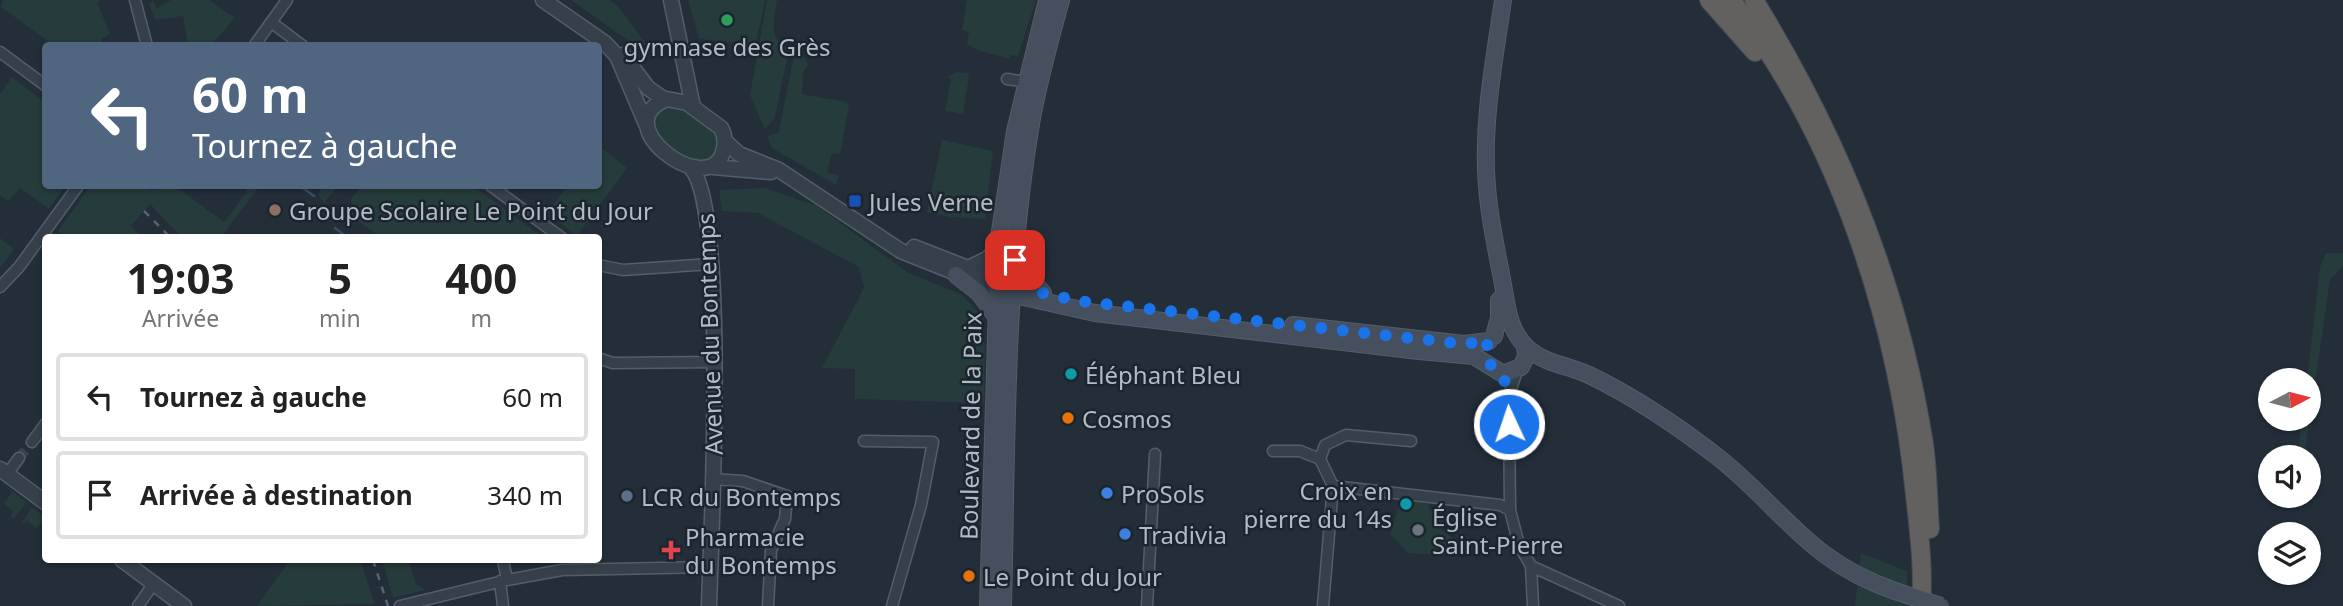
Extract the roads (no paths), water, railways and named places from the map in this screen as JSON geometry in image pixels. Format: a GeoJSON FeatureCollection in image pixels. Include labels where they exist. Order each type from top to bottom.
{"type":"FeatureCollection","features":[{"type":"Feature","properties":{"kind":"highway"},"geometry":{"type":"LineString","coordinates":[[1709,0],[1753,49],[1786,99],[1828,183],[1853,240],[1878,317],[1910,447]]}},
{"type":"Feature","properties":{"kind":"highway"},"geometry":{"type":"LineString","coordinates":[[1731,0],[1778,70],[1815,139],[1847,209],[1889,336],[1910,447],[1920,543],[1922,606]]}},
{"type":"Feature","properties":{"kind":"highway"},"geometry":{"type":"LineString","coordinates":[[1744,0],[1814,108]]}},
{"type":"Feature","properties":{"kind":"highway"},"geometry":{"type":"LineString","coordinates":[[1754,0],[1782,45],[1814,108],[1857,201],[1884,273],[1904,342],[1924,445],[1933,606]]}},
{"type":"Feature","properties":{"kind":"main road"},"geometry":{"type":"LineString","coordinates":[[1005,287],[999,243],[1008,173],[1026,82],[1047,0]]}},
{"type":"Feature","properties":{"kind":"main road"},"geometry":{"type":"LineString","coordinates":[[1005,287],[1015,260],[1031,123],[1061,0]]}},
{"type":"Feature","properties":{"kind":"main road"},"geometry":{"type":"LineString","coordinates":[[1487,361],[1485,351],[1499,313],[1495,246],[1486,171],[1486,135],[1503,0]]}},
{"type":"Feature","properties":{"kind":"main road"},"geometry":{"type":"LineString","coordinates":[[1495,246],[1509,317],[1526,356],[1513,370]]}},
{"type":"Feature","properties":{"kind":"main road"},"geometry":{"type":"LineString","coordinates":[[1015,260],[1040,297]]}},
{"type":"Feature","properties":{"kind":"main road"},"geometry":{"type":"LineString","coordinates":[[962,272],[1003,316],[1040,297],[1464,344],[1506,332],[1540,357],[1598,380],[1659,416],[1719,459],[1823,555],[1853,574],[1941,606]]}},
{"type":"Feature","properties":{"kind":"main road"},"geometry":{"type":"LineString","coordinates":[[1005,287],[1156,321],[1419,351],[1457,352],[1513,370],[1547,368],[1659,416]]}},
{"type":"Feature","properties":{"kind":"main road","name":"Boulevard de la Paix"},"geometry":{"type":"LineString","coordinates":[[988,606],[1005,287]]}},
{"type":"Feature","properties":{"kind":"main road","name":"Boulevard de la Paix"},"geometry":{"type":"LineString","coordinates":[[1003,316],[1010,334],[1003,606]]}},
{"type":"Feature","properties":{"kind":"street"},"geometry":{"type":"LineString","coordinates":[[135,0],[146,42]]}},
{"type":"Feature","properties":{"kind":"street"},"geometry":{"type":"LineString","coordinates":[[257,42],[288,0]]}},
{"type":"Feature","properties":{"kind":"street"},"geometry":{"type":"LineString","coordinates":[[543,0],[626,58],[648,88],[669,99],[694,107],[719,125],[726,142],[739,153],[791,177],[901,251],[1005,287],[1010,334]]}},
{"type":"Feature","properties":{"kind":"street"},"geometry":{"type":"LineString","coordinates":[[671,0],[694,107]]}},
{"type":"Feature","properties":{"kind":"street"},"geometry":{"type":"LineString","coordinates":[[271,22],[298,42]]}},
{"type":"Feature","properties":{"kind":"street"},"geometry":{"type":"LineString","coordinates":[[607,45],[622,63],[652,140],[691,168],[768,171],[791,177]]}},
{"type":"Feature","properties":{"kind":"street"},"geometry":{"type":"LineString","coordinates":[[0,52],[42,83]]}},
{"type":"Feature","properties":{"kind":"street"},"geometry":{"type":"LineString","coordinates":[[646,124],[652,110],[682,91],[687,78]]}},
{"type":"Feature","properties":{"kind":"street"},"geometry":{"type":"LineString","coordinates":[[1007,79],[1026,82]]}},
{"type":"Feature","properties":{"kind":"street"},"geometry":{"type":"LineString","coordinates":[[712,167],[722,156],[726,142]]}},
{"type":"Feature","properties":{"kind":"street","name":"Avenue du Bontemps"},"geometry":{"type":"LineString","coordinates":[[703,189],[712,167]]}},
{"type":"Feature","properties":{"kind":"street","name":"Avenue du Bontemps"},"geometry":{"type":"LineString","coordinates":[[691,168],[703,189],[710,264],[714,362],[709,606]]}},
{"type":"Feature","properties":{"kind":"street"},"geometry":{"type":"LineString","coordinates":[[43,234],[76,189]]}},
{"type":"Feature","properties":{"kind":"street"},"geometry":{"type":"LineString","coordinates":[[495,189],[557,234]]}},
{"type":"Feature","properties":{"kind":"street"},"geometry":{"type":"LineString","coordinates":[[0,287],[19,267],[42,235]]}},
{"type":"Feature","properties":{"kind":"street"},"geometry":{"type":"LineString","coordinates":[[962,272],[988,259],[999,243]]}},
{"type":"Feature","properties":{"kind":"street"},"geometry":{"type":"LineString","coordinates":[[602,267],[623,270],[710,264]]}},
{"type":"Feature","properties":{"kind":"street"},"geometry":{"type":"LineString","coordinates":[[602,359],[613,363],[714,362]]}},
{"type":"Feature","properties":{"kind":"street"},"geometry":{"type":"LineString","coordinates":[[1513,370],[1509,395],[1510,510],[1519,545],[1531,566],[1533,606]]}},
{"type":"Feature","properties":{"kind":"street"},"geometry":{"type":"LineString","coordinates":[[32,442],[42,428]]}},
{"type":"Feature","properties":{"kind":"street"},"geometry":{"type":"LineString","coordinates":[[1320,459],[1325,445],[1346,435],[1411,441]]}},
{"type":"Feature","properties":{"kind":"street"},"geometry":{"type":"LineString","coordinates":[[864,441],[933,442],[921,505],[892,606]]}},
{"type":"Feature","properties":{"kind":"street"},"geometry":{"type":"LineString","coordinates":[[1273,451],[1300,451],[1320,459],[1333,486],[1323,606]]}},
{"type":"Feature","properties":{"kind":"street"},"geometry":{"type":"LineString","coordinates":[[1147,606],[1155,454]]}},
{"type":"Feature","properties":{"kind":"street"},"geometry":{"type":"LineString","coordinates":[[19,458],[4,471],[42,500]]}},
{"type":"Feature","properties":{"kind":"street"},"geometry":{"type":"LineString","coordinates":[[712,479],[743,481],[787,496],[785,519],[771,550],[768,606]]}},
{"type":"Feature","properties":{"kind":"street"},"geometry":{"type":"LineString","coordinates":[[1333,486],[1500,505],[1510,510]]}},
{"type":"Feature","properties":{"kind":"street"},"geometry":{"type":"LineString","coordinates":[[126,563],[184,606]]}},
{"type":"Feature","properties":{"kind":"street"},"geometry":{"type":"LineString","coordinates":[[503,563],[503,606]]}},
{"type":"Feature","properties":{"kind":"street"},"geometry":{"type":"LineString","coordinates":[[1531,566],[1619,606]]}},
{"type":"Feature","properties":{"kind":"street"},"geometry":{"type":"LineString","coordinates":[[404,605],[504,580],[603,567],[710,567]]}},
{"type":"Feature","properties":{"kind":"street"},"geometry":{"type":"LineString","coordinates":[[138,606],[155,583]]}},
{"type":"Feature","properties":{"kind":"street"},"geometry":{"type":"LineString","coordinates":[[989,585],[995,606]]}},
{"type":"Feature","properties":{"kind":"waterway"},"geometry":{"type":"LineString","coordinates":[[304,189],[314,196]]}},
{"type":"Feature","properties":{"kind":"waterway"},"geometry":{"type":"LineString","coordinates":[[335,228],[343,234]]}},
{"type":"Feature","properties":{"kind":"tunnel"},"geometry":{"type":"LineString","coordinates":[[19,458],[32,442]]}},
{"type":"Feature","properties":{"kind":"railway"},"geometry":{"type":"LineString","coordinates":[[144,211],[167,234]]}},
{"type":"Feature","properties":{"kind":"railway"},"geometry":{"type":"LineString","coordinates":[[374,563],[388,606]]}},
{"type":"Feature","properties":{"kind":"place","name":"gymnase des Grès"},"geometry":{"type":"Point","coordinates":[727,20]}},
{"type":"Feature","properties":{"kind":"place","name":"Jules Verne"},"geometry":{"type":"Point","coordinates":[855,201]}},
{"type":"Feature","properties":{"kind":"place","name":"Groupe Scolaire Le Point du Jour"},"geometry":{"type":"Point","coordinates":[275,210]}},
{"type":"Feature","properties":{"kind":"place","name":"Éléphant Bleu"},"geometry":{"type":"Point","coordinates":[1071,374]}},
{"type":"Feature","properties":{"kind":"place","name":"Cosmos"},"geometry":{"type":"Point","coordinates":[1068,418]}},
{"type":"Feature","properties":{"kind":"place","name":"ProSols"},"geometry":{"type":"Point","coordinates":[1107,493]}},
{"type":"Feature","properties":{"kind":"place","name":"LCR du Bontemps"},"geometry":{"type":"Point","coordinates":[627,496]}},
{"type":"Feature","properties":{"kind":"place","name":"Croix en pierre du 14s"},"geometry":{"type":"Point","coordinates":[1406,504]}},
{"type":"Feature","properties":{"kind":"place","name":"Église Saint-Pierre"},"geometry":{"type":"Point","coordinates":[1418,530]}},
{"type":"Feature","properties":{"kind":"place","name":"Tradivia"},"geometry":{"type":"Point","coordinates":[1125,534]}},
{"type":"Feature","properties":{"kind":"place","name":"Pharmacie du Bontemps"},"geometry":{"type":"Point","coordinates":[671,550]}},
{"type":"Feature","properties":{"kind":"place","name":"Le Point du Jour"},"geometry":{"type":"Point","coordinates":[969,576]}}]}
